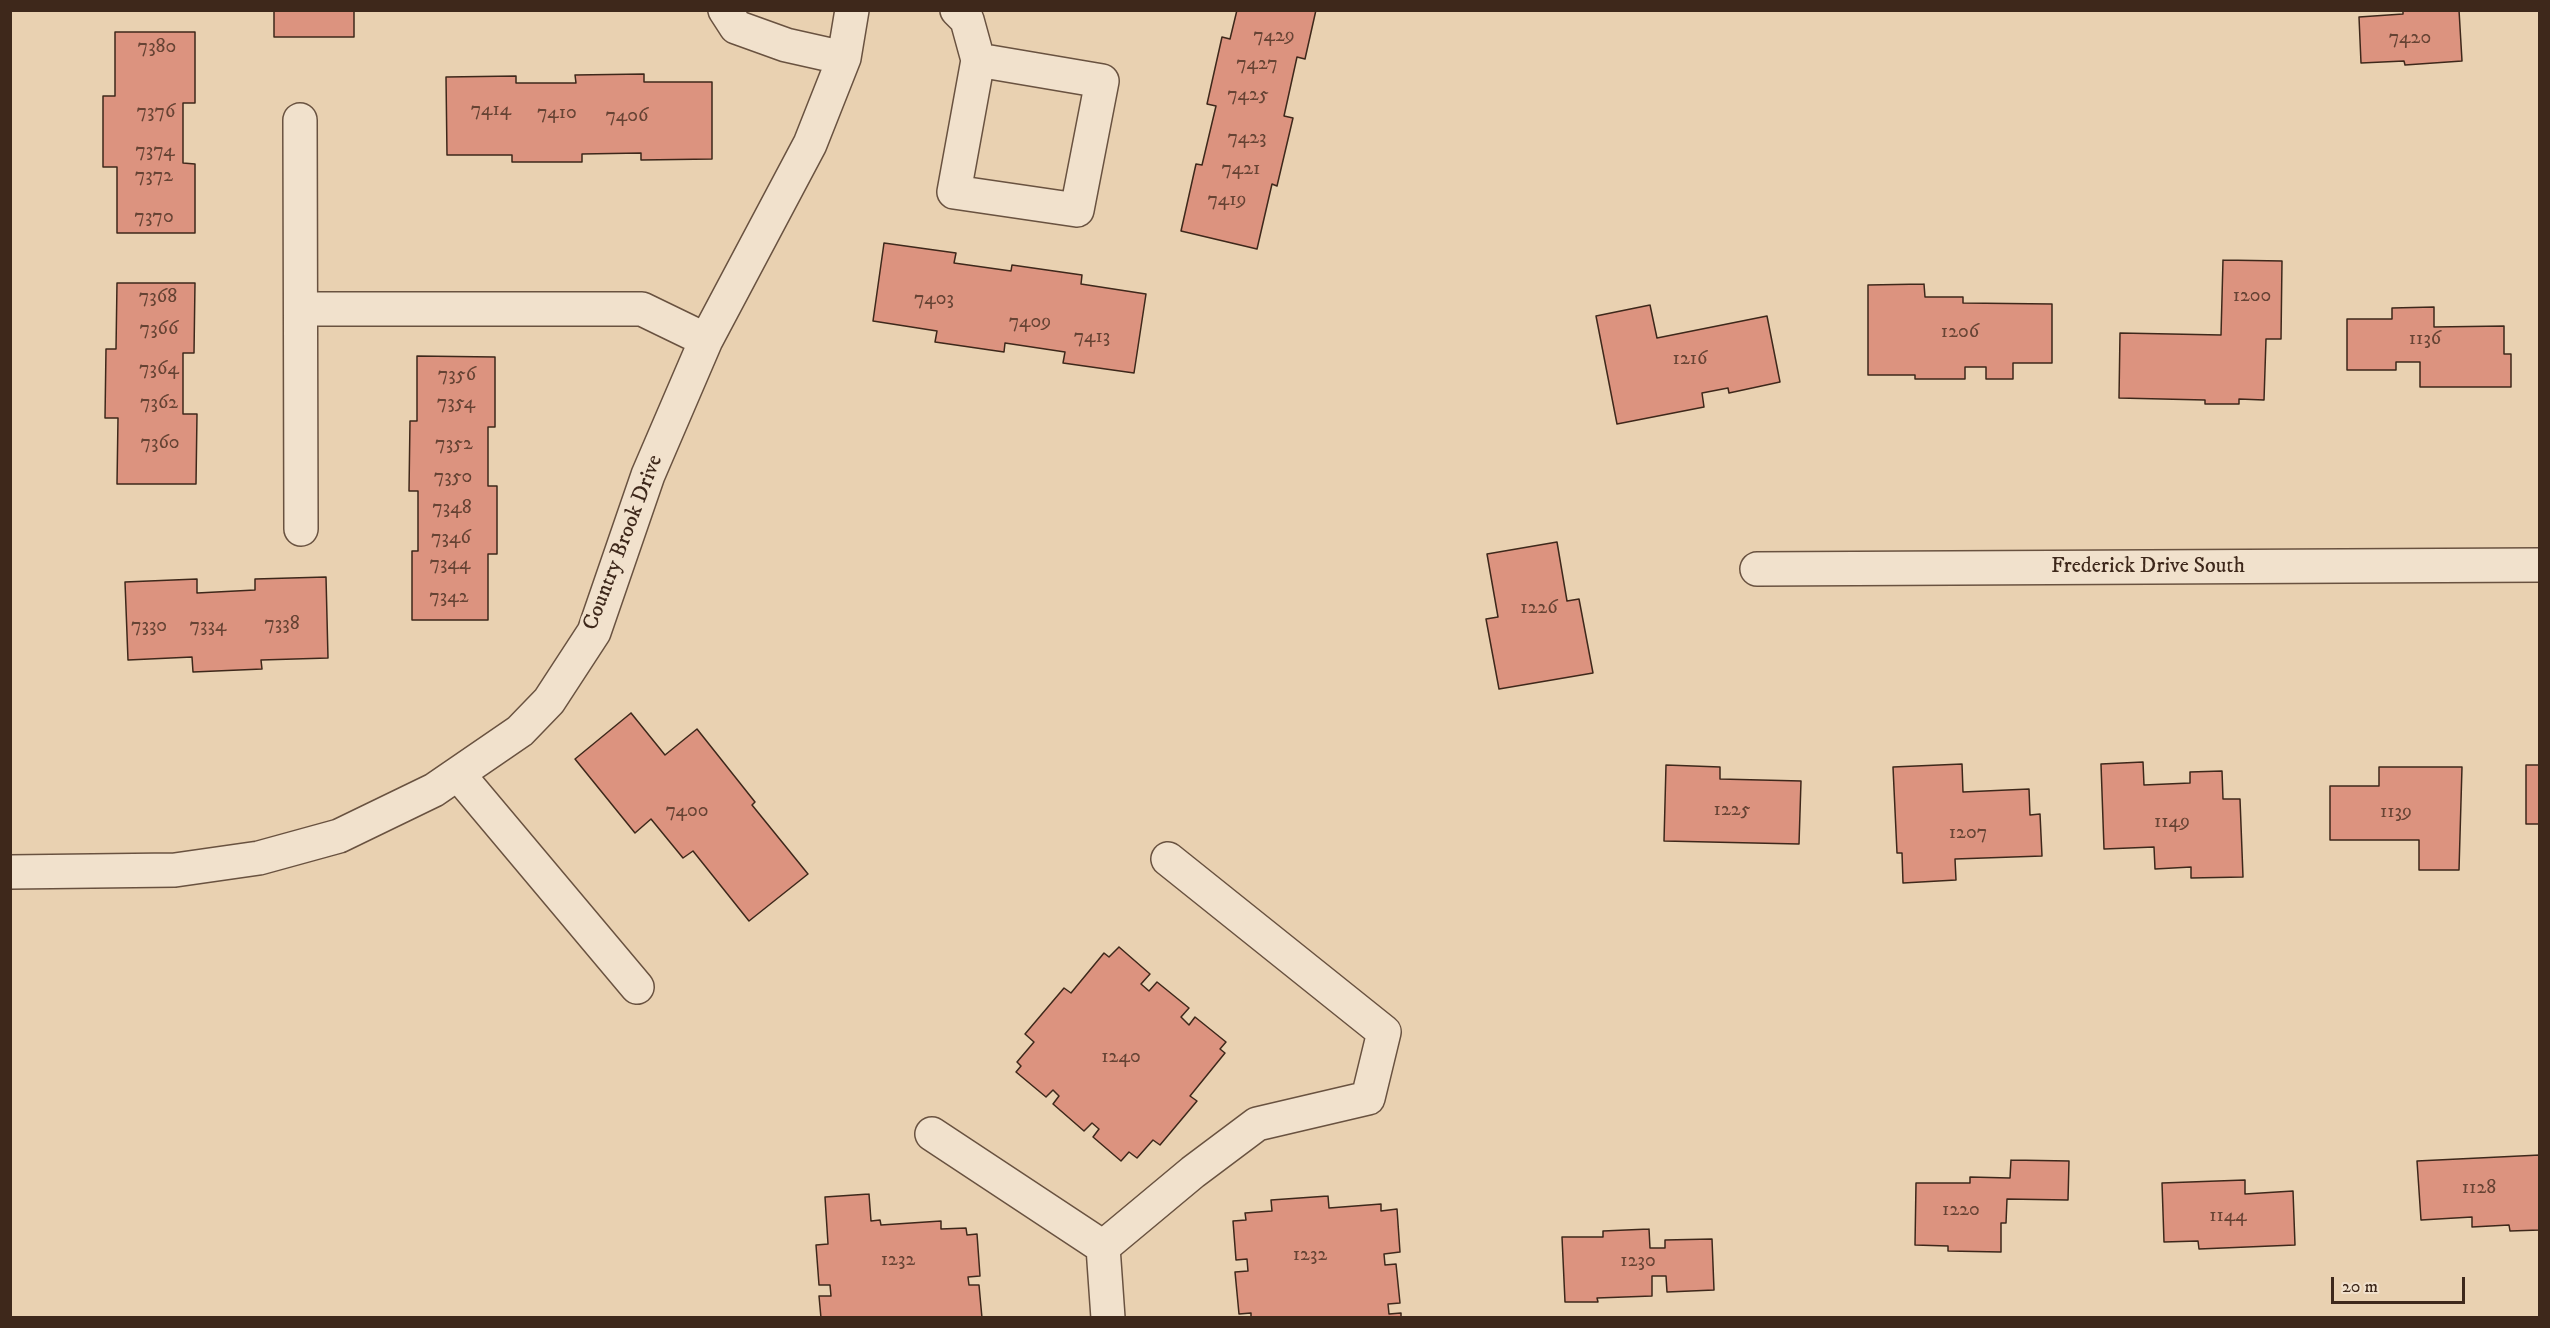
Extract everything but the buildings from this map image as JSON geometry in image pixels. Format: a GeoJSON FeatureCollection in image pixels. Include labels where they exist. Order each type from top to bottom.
{"type":"FeatureCollection","features":[{"type":"Feature","properties":{"kind":"street"},"geometry":{"type":"LineString","coordinates":[[725,10],[736,27],[786,45],[844,58]]}},
{"type":"Feature","properties":{"kind":"street","name":"Country Brook Drive"},"geometry":{"type":"LineString","coordinates":[[10,872],[176,870],[258,858],[339,836],[434,790],[520,731],[549,701],[594,632],[648,475],[706,340],[810,144],[844,58],[852,10]]}},
{"type":"Feature","properties":{"kind":"street"},"geometry":{"type":"LineString","coordinates":[[957,10],[967,20],[978,60],[954,192],[1077,210],[1101,81],[978,60]]}},
{"type":"Feature","properties":{"kind":"street"},"geometry":{"type":"LineString","coordinates":[[300,120],[301,529]]}},
{"type":"Feature","properties":{"kind":"street"},"geometry":{"type":"LineString","coordinates":[[301,309],[642,309],[706,340]]}},
{"type":"Feature","properties":{"kind":"street","name":"Frederick Drive South"},"geometry":{"type":"LineString","coordinates":[[1757,569],[2540,565]]}},
{"type":"Feature","properties":{"kind":"street"},"geometry":{"type":"LineString","coordinates":[[458,774],[637,987]]}},
{"type":"Feature","properties":{"kind":"street"},"geometry":{"type":"LineString","coordinates":[[1103,1247],[1193,1172],[1257,1124],[1368,1098],[1384,1032],[1168,859]]}},
{"type":"Feature","properties":{"kind":"street"},"geometry":{"type":"LineString","coordinates":[[932,1134],[1103,1247]]}},
{"type":"Feature","properties":{"kind":"street"},"geometry":{"type":"LineString","coordinates":[[1103,1247],[1108,1317]]}}]}
